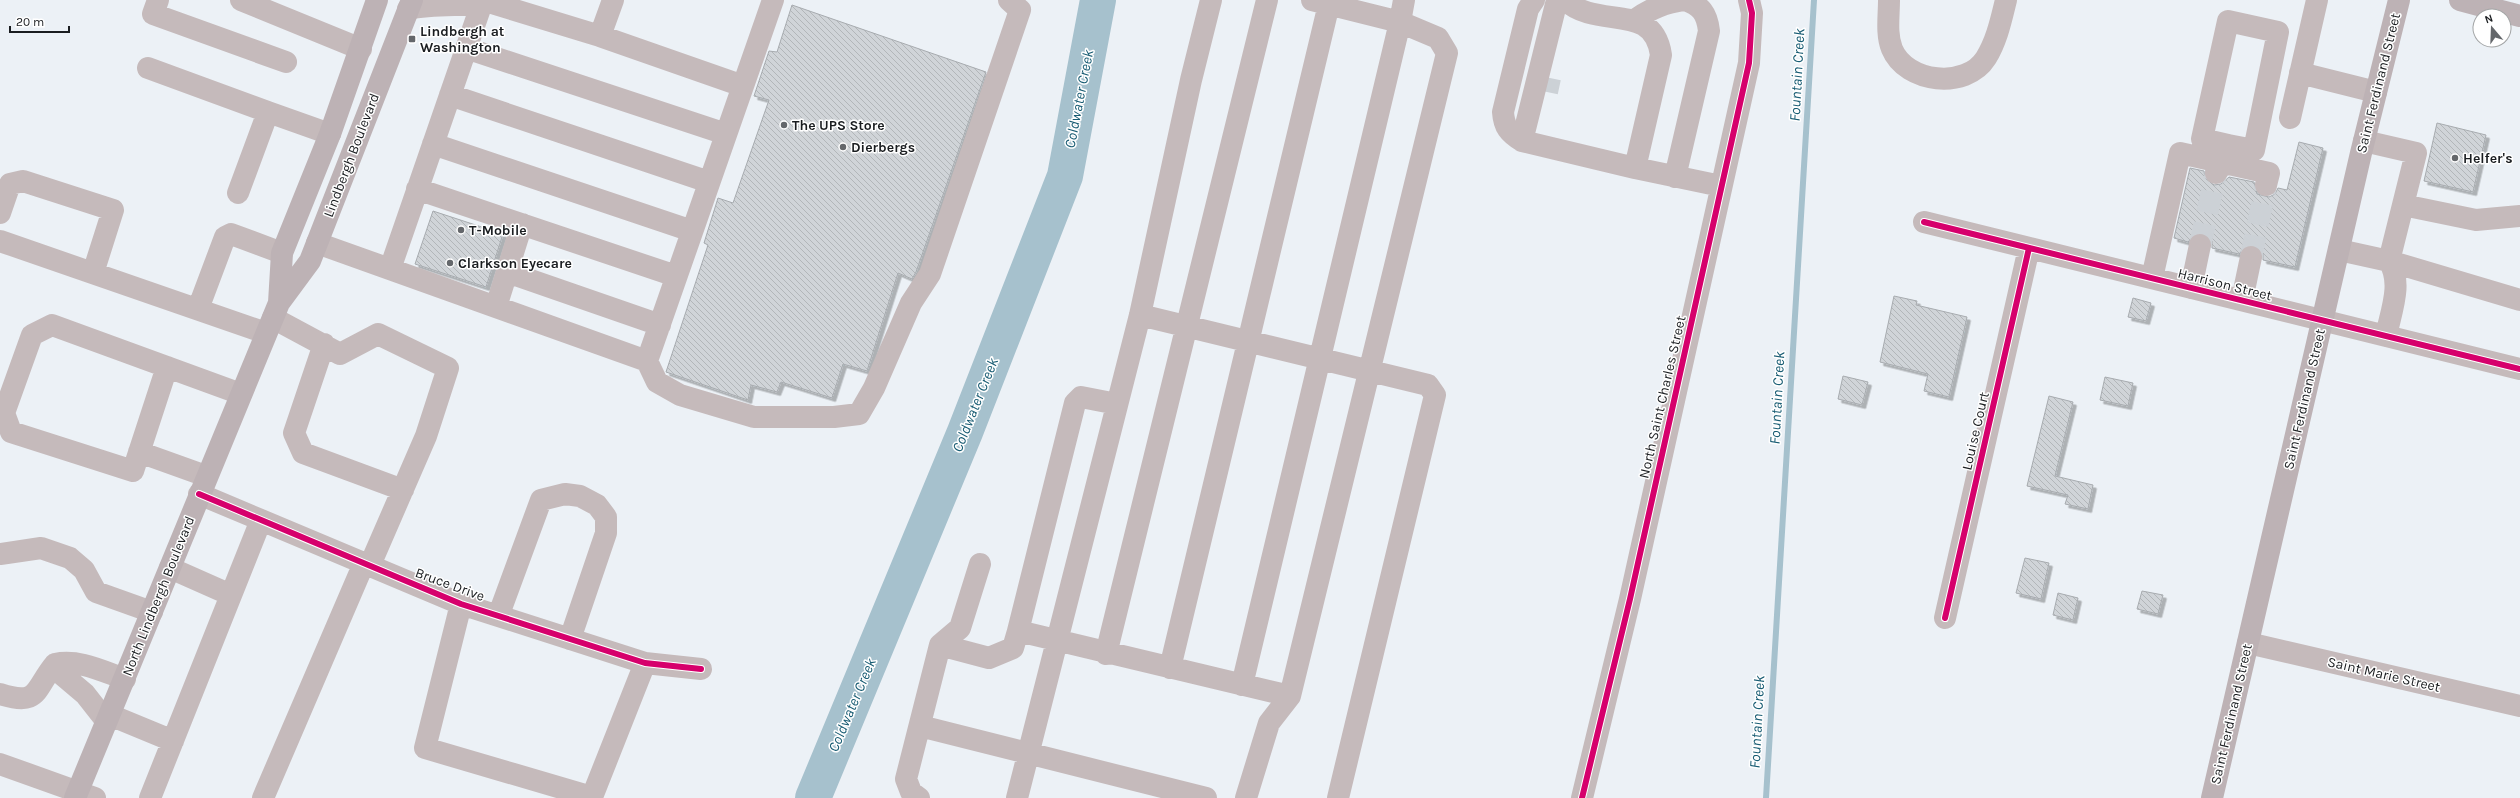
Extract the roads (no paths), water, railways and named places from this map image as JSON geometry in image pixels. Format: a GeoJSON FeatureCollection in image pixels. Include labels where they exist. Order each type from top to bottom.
{"type":"FeatureCollection","features":[{"type":"Feature","properties":{"kind":"main road","name":"Lindbergh Boulevard"},"geometry":{"type":"LineString","coordinates":[[273,318],[282,253],[330,134],[377,0]]}},
{"type":"Feature","properties":{"kind":"main road","name":"Saint Ferdinand Street"},"geometry":{"type":"LineString","coordinates":[[2212,798],[2364,141],[2399,0]]}},
{"type":"Feature","properties":{"kind":"main road"},"geometry":{"type":"LineString","coordinates":[[2460,0],[2504,8]]}},
{"type":"Feature","properties":{"kind":"main road","name":"Lindbergh Boulevard"},"geometry":{"type":"LineString","coordinates":[[241,394],[273,318],[310,261],[410,5]]}},
{"type":"Feature","properties":{"kind":"main road","name":"North Lindbergh Boulevard"},"geometry":{"type":"LineString","coordinates":[[83,796],[108,719],[241,394]]}},
{"type":"Feature","properties":{"kind":"street"},"geometry":{"type":"LineString","coordinates":[[158,0],[153,14],[286,62]]}},
{"type":"Feature","properties":{"kind":"street"},"geometry":{"type":"LineString","coordinates":[[241,0],[361,49]]}},
{"type":"Feature","properties":{"kind":"street"},"geometry":{"type":"LineString","coordinates":[[600,36],[613,0]]}},
{"type":"Feature","properties":{"kind":"street"},"geometry":{"type":"LineString","coordinates":[[773,0],[647,361],[656,382],[680,395],[754,417],[834,418],[859,414],[874,388],[911,303],[930,274],[1020,10],[1009,0]]}},
{"type":"Feature","properties":{"kind":"street"},"geometry":{"type":"LineString","coordinates":[[1017,798],[1140,315],[1191,80],[1211,0]]}},
{"type":"Feature","properties":{"kind":"street"},"geometry":{"type":"LineString","coordinates":[[1106,654],[1267,0]]}},
{"type":"Feature","properties":{"kind":"street"},"geometry":{"type":"LineString","coordinates":[[1242,685],[1404,0]]}},
{"type":"Feature","properties":{"kind":"street"},"geometry":{"type":"LineString","coordinates":[[1534,0],[1528,9],[1503,112],[1504,124],[1510,133],[1527,142],[1635,168],[1721,186]]}},
{"type":"Feature","properties":{"kind":"street"},"geometry":{"type":"LineString","coordinates":[[1636,19],[1650,9],[1667,2],[1684,0],[1699,6],[1708,17],[1709,31],[1675,177]]}},
{"type":"Feature","properties":{"kind":"street","name":"North Saint Charles Street"},"geometry":{"type":"LineString","coordinates":[[1582,798],[1630,599],[1749,62],[1752,12],[1750,0]]}},
{"type":"Feature","properties":{"kind":"street"},"geometry":{"type":"LineString","coordinates":[[1889,0],[1888,28],[1892,49],[1907,70],[1938,79],[1967,75],[1986,59],[1998,31],[2006,0]]}},
{"type":"Feature","properties":{"kind":"street"},"geometry":{"type":"LineString","coordinates":[[2290,118],[2317,0]]}},
{"type":"Feature","properties":{"kind":"street"},"geometry":{"type":"LineString","coordinates":[[390,269],[481,1]]}},
{"type":"Feature","properties":{"kind":"street"},"geometry":{"type":"LineString","coordinates":[[410,5],[428,4],[449,6],[481,1],[600,36],[743,86]]}},
{"type":"Feature","properties":{"kind":"street"},"geometry":{"type":"LineString","coordinates":[[1527,142],[1549,85],[1564,1]]}},
{"type":"Feature","properties":{"kind":"street"},"geometry":{"type":"LineString","coordinates":[[1527,142],[1564,1]]}},
{"type":"Feature","properties":{"kind":"street"},"geometry":{"type":"LineString","coordinates":[[1564,1],[1588,11],[1636,19],[1651,26],[1659,39],[1661,55],[1635,168]]}},
{"type":"Feature","properties":{"kind":"street"},"geometry":{"type":"LineString","coordinates":[[1170,668],[1249,341],[1321,2],[1400,22],[1438,38],[1447,53],[1290,696],[1269,722],[1246,798]]}},
{"type":"Feature","properties":{"kind":"street"},"geometry":{"type":"LineString","coordinates":[[2228,21],[2278,32],[2254,150],[2222,160],[2202,139],[2228,21]]}},
{"type":"Feature","properties":{"kind":"street"},"geometry":{"type":"LineString","coordinates":[[466,48],[726,134]]}},
{"type":"Feature","properties":{"kind":"street"},"geometry":{"type":"LineString","coordinates":[[148,68],[330,134]]}},
{"type":"Feature","properties":{"kind":"street"},"geometry":{"type":"LineString","coordinates":[[2300,73],[2376,92]]}},
{"type":"Feature","properties":{"kind":"street"},"geometry":{"type":"LineString","coordinates":[[450,95],[709,182]]}},
{"type":"Feature","properties":{"kind":"street"},"geometry":{"type":"LineString","coordinates":[[238,193],[268,112]]}},
{"type":"Feature","properties":{"kind":"street"},"geometry":{"type":"LineString","coordinates":[[2364,141],[2416,153],[2389,261],[2394,270],[2397,282],[2386,336]]}},
{"type":"Feature","properties":{"kind":"street"},"geometry":{"type":"LineString","coordinates":[[433,144],[692,230]]}},
{"type":"Feature","properties":{"kind":"street"},"geometry":{"type":"LineString","coordinates":[[2152,278],[2180,154],[2222,160],[2269,173],[2266,185]]}},
{"type":"Feature","properties":{"kind":"street"},"geometry":{"type":"LineString","coordinates":[[0,213],[10,184],[23,181],[113,210],[93,273]]}},
{"type":"Feature","properties":{"kind":"street"},"geometry":{"type":"LineString","coordinates":[[417,189],[676,276]]}},
{"type":"Feature","properties":{"kind":"street"},"geometry":{"type":"LineString","coordinates":[[2403,205],[2476,220],[2520,216]]}},
{"type":"Feature","properties":{"kind":"street","name":"Harrison Street"},"geometry":{"type":"LineString","coordinates":[[1924,222],[2520,369]]}},
{"type":"Feature","properties":{"kind":"street"},"geometry":{"type":"LineString","coordinates":[[496,307],[522,224]]}},
{"type":"Feature","properties":{"kind":"street"},"geometry":{"type":"LineString","coordinates":[[198,309],[225,237],[231,234],[282,253]]}},
{"type":"Feature","properties":{"kind":"street"},"geometry":{"type":"LineString","coordinates":[[0,240],[198,309],[273,318],[324,344],[340,354],[378,334],[448,368],[422,445],[367,564],[263,798]]}},
{"type":"Feature","properties":{"kind":"street"},"geometry":{"type":"LineString","coordinates":[[317,243],[647,361]]}},
{"type":"Feature","properties":{"kind":"street"},"geometry":{"type":"LineString","coordinates":[[2191,288],[2200,245]]}},
{"type":"Feature","properties":{"kind":"street","name":"Louise Court"},"geometry":{"type":"LineString","coordinates":[[1945,618],[2028,248]]}},
{"type":"Feature","properties":{"kind":"street"},"geometry":{"type":"LineString","coordinates":[[2339,250],[2389,261],[2520,300]]}},
{"type":"Feature","properties":{"kind":"street"},"geometry":{"type":"LineString","coordinates":[[2242,300],[2251,257]]}},
{"type":"Feature","properties":{"kind":"street"},"geometry":{"type":"LineString","coordinates":[[507,272],[660,324]]}},
{"type":"Feature","properties":{"kind":"street"},"geometry":{"type":"LineString","coordinates":[[1140,315],[1428,385],[1436,395],[1338,798]]}},
{"type":"Feature","properties":{"kind":"street"},"geometry":{"type":"LineString","coordinates":[[167,367],[133,471],[11,432],[4,413],[32,335],[52,325],[241,394]]}},
{"type":"Feature","properties":{"kind":"street"},"geometry":{"type":"LineString","coordinates":[[324,344],[294,433],[303,453],[402,490]]}},
{"type":"Feature","properties":{"kind":"street"},"geometry":{"type":"LineString","coordinates":[[940,645],[989,658],[1013,648],[1075,403],[1081,397],[1117,404]]}},
{"type":"Feature","properties":{"kind":"street","name":"Bruce Drive"},"geometry":{"type":"LineString","coordinates":[[139,452],[203,485],[261,520],[462,604],[499,614],[645,663],[701,669]]}},
{"type":"Feature","properties":{"kind":"street"},"geometry":{"type":"LineString","coordinates":[[499,614],[541,500],[565,494],[580,496],[597,505],[606,517],[606,534],[570,639]]}},
{"type":"Feature","properties":{"kind":"street"},"geometry":{"type":"LineString","coordinates":[[150,798],[261,520]]}},
{"type":"Feature","properties":{"kind":"street"},"geometry":{"type":"LineString","coordinates":[[8,553],[41,548],[70,558],[84,570],[96,592],[152,612]]}},
{"type":"Feature","properties":{"kind":"street"},"geometry":{"type":"LineString","coordinates":[[919,798],[911,792],[906,779],[940,645],[960,628],[980,564]]}},
{"type":"Feature","properties":{"kind":"street"},"geometry":{"type":"LineString","coordinates":[[170,568],[231,595]]}},
{"type":"Feature","properties":{"kind":"street"},"geometry":{"type":"LineString","coordinates":[[462,604],[425,748],[592,797],[645,663]]}},
{"type":"Feature","properties":{"kind":"street"},"geometry":{"type":"LineString","coordinates":[[1018,631],[1106,654],[1290,696]]}},
{"type":"Feature","properties":{"kind":"street","name":"Saint Marie Street"},"geometry":{"type":"LineString","coordinates":[[2248,643],[2520,706]]}},
{"type":"Feature","properties":{"kind":"street"},"geometry":{"type":"LineString","coordinates":[[0,694],[17,700],[27,698],[41,688],[46,674],[55,664],[65,662],[81,663],[125,679]]}},
{"type":"Feature","properties":{"kind":"street"},"geometry":{"type":"LineString","coordinates":[[55,664],[59,672],[85,694],[108,719],[173,741]]}},
{"type":"Feature","properties":{"kind":"street"},"geometry":{"type":"LineString","coordinates":[[920,726],[1206,798]]}},
{"type":"Feature","properties":{"kind":"street"},"geometry":{"type":"LineString","coordinates":[[0,764],[83,796]]}},
{"type":"Feature","properties":{"kind":"waterway","name":"Coldwater Creek"},"geometry":{"type":"LineString","coordinates":[[813,798],[965,432],[1065,176],[1098,0]]}},
{"type":"Feature","properties":{"kind":"waterway","name":"Fountain Creek"},"geometry":{"type":"LineString","coordinates":[[1766,798],[1814,0]]}},
{"type":"Feature","properties":{"kind":"tunnel"},"geometry":{"type":"LineString","coordinates":[[1547,92],[1550,78]]}},
{"type":"Feature","properties":{"kind":"tunnel"},"geometry":{"type":"LineString","coordinates":[[2200,245],[2216,173]]}},
{"type":"Feature","properties":{"kind":"tunnel"},"geometry":{"type":"LineString","coordinates":[[2251,257],[2266,185]]}},
{"type":"Feature","properties":{"kind":"place","name":"Lindbergh at Washington"},"geometry":{"type":"Point","coordinates":[412,39]}},
{"type":"Feature","properties":{"kind":"place","name":"The UPS Store"},"geometry":{"type":"Point","coordinates":[784,125]}},
{"type":"Feature","properties":{"kind":"place","name":"Dierbergs"},"geometry":{"type":"Point","coordinates":[843,147]}},
{"type":"Feature","properties":{"kind":"place","name":"Helfer's"},"geometry":{"type":"Point","coordinates":[2455,158]}},
{"type":"Feature","properties":{"kind":"place","name":"T-Mobile"},"geometry":{"type":"Point","coordinates":[461,230]}},
{"type":"Feature","properties":{"kind":"place","name":"Clarkson Eyecare"},"geometry":{"type":"Point","coordinates":[450,263]}}]}
